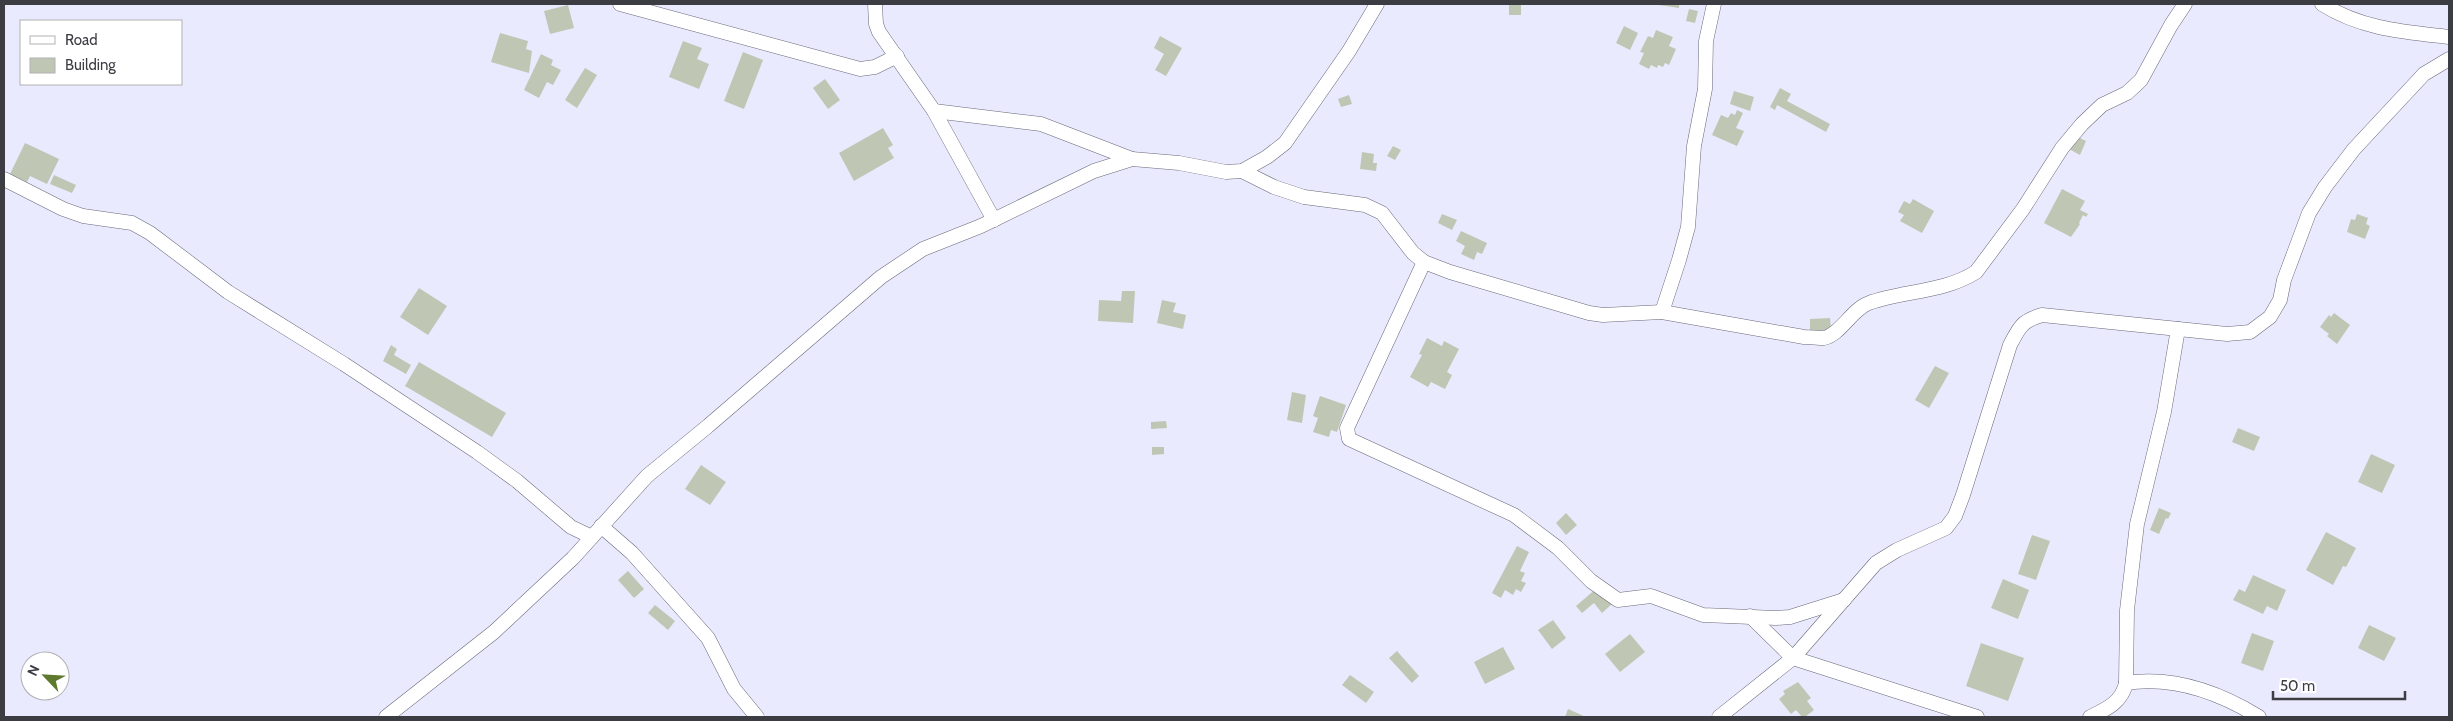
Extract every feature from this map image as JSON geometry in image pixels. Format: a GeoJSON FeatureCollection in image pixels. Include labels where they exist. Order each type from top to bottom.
{"type":"FeatureCollection","features":[{"type":"Feature","properties":{"kind":"street"},"geometry":{"type":"LineString","coordinates":[[620,4],[860,69],[875,67],[897,56]]}},
{"type":"Feature","properties":{"kind":"street"},"geometry":{"type":"LineString","coordinates":[[875,4],[876,24],[879,32],[934,111],[994,220]]}},
{"type":"Feature","properties":{"kind":"street"},"geometry":{"type":"LineString","coordinates":[[934,111],[1041,124],[1132,159],[1179,163],[1226,172],[1242,171],[1285,144],[1349,51],[1377,4]]}},
{"type":"Feature","properties":{"kind":"street"},"geometry":{"type":"LineString","coordinates":[[1662,312],[1688,227],[1694,146],[1705,89],[1706,41],[1714,4]]}},
{"type":"Feature","properties":{"kind":"street"},"geometry":{"type":"LineString","coordinates":[[1242,171],[1274,187],[1304,197],[1365,205],[1382,213],[1413,253],[1424,262],[1450,272],[1589,313],[1603,315],[1662,312],[1824,338],[1830,335],[1856,310],[1867,304],[1965,279],[1984,263],[2041,183],[2062,148],[2082,124],[2102,105],[2127,93],[2141,80],[2171,25],[2185,4]]}},
{"type":"Feature","properties":{"kind":"street"},"geometry":{"type":"LineString","coordinates":[[2322,4],[2361,22],[2384,30],[2449,37]]}},
{"type":"Feature","properties":{"kind":"street"},"geometry":{"type":"LineString","coordinates":[[1719,717],[1793,658],[1876,562],[1885,556],[1940,532],[1955,516],[1990,416],[2010,345],[2019,327],[2027,320],[2042,315],[2227,334],[2250,332],[2270,317],[2280,300],[2284,280],[2309,213],[2325,187],[2354,149],[2424,74],[2449,59]]}},
{"type":"Feature","properties":{"kind":"street"},"geometry":{"type":"LineString","coordinates":[[386,717],[494,632],[573,558],[647,476],[882,277],[923,249],[994,220],[1094,171],[1132,159]]}},
{"type":"Feature","properties":{"kind":"street"},"geometry":{"type":"LineString","coordinates":[[4,179],[76,214],[132,223],[150,233],[200,272],[253,309],[344,364],[477,452],[530,491],[571,527],[592,537]]}},
{"type":"Feature","properties":{"kind":"street"},"geometry":{"type":"LineString","coordinates":[[1424,262],[1347,428],[1348,439],[1514,515],[1558,548],[1612,598],[1625,600],[1639,596],[1651,596],[1703,615],[1790,617],[1845,599]]}},
{"type":"Feature","properties":{"kind":"street"},"geometry":{"type":"LineString","coordinates":[[2090,717],[2118,701],[2124,693],[2126,683],[2127,610],[2137,524],[2164,412],[2178,329]]}},
{"type":"Feature","properties":{"kind":"street"},"geometry":{"type":"LineString","coordinates":[[601,526],[632,553],[708,638],[734,689],[757,717]]}},
{"type":"Feature","properties":{"kind":"street"},"geometry":{"type":"LineString","coordinates":[[1750,616],[1793,658],[1977,717]]}},
{"type":"Feature","properties":{"kind":"street"},"geometry":{"type":"LineString","coordinates":[[2126,683],[2147,680],[2206,691],[2223,697],[2259,717]]}},
{"type":"Feature","properties":{"kind":"building"},"geometry":{"type":"Polygon","coordinates":[[[1509,4],[1521,4],[1521,15],[1509,15],[1509,4]]]}},
{"type":"Feature","properties":{"kind":"building"},"geometry":{"type":"Polygon","coordinates":[[[1652,4],[1679,4],[1679,8],[1652,4]]]}},
{"type":"Feature","properties":{"kind":"building"},"geometry":{"type":"Polygon","coordinates":[[[568,5],[574,28],[550,34],[544,11],[568,5]]]}},
{"type":"Feature","properties":{"kind":"building"},"geometry":{"type":"Polygon","coordinates":[[[1689,9],[1698,11],[1695,23],[1686,21],[1689,9]]]}},
{"type":"Feature","properties":{"kind":"building"},"geometry":{"type":"Polygon","coordinates":[[[1624,26],[1638,33],[1630,50],[1616,43],[1624,26]]]}},
{"type":"Feature","properties":{"kind":"building"},"geometry":{"type":"Polygon","coordinates":[[[1656,30],[1673,37],[1669,46],[1676,49],[1669,65],[1665,63],[1663,67],[1658,65],[1657,68],[1651,65],[1649,69],[1639,64],[1644,53],[1640,52],[1648,36],[1653,38],[1656,30]]]}},
{"type":"Feature","properties":{"kind":"building"},"geometry":{"type":"Polygon","coordinates":[[[500,33],[528,41],[526,49],[532,51],[529,73],[491,62],[500,33]]]}},
{"type":"Feature","properties":{"kind":"building"},"geometry":{"type":"Polygon","coordinates":[[[1160,36],[1182,48],[1166,76],[1155,70],[1164,54],[1154,48],[1160,36]]]}},
{"type":"Feature","properties":{"kind":"building"},"geometry":{"type":"Polygon","coordinates":[[[683,41],[702,48],[697,59],[709,64],[699,89],[669,77],[683,41]]]}},
{"type":"Feature","properties":{"kind":"building"},"geometry":{"type":"Polygon","coordinates":[[[743,52],[763,60],[744,109],[724,101],[743,52]]]}},
{"type":"Feature","properties":{"kind":"building"},"geometry":{"type":"Polygon","coordinates":[[[541,54],[553,60],[551,65],[561,70],[553,85],[547,82],[539,98],[524,90],[541,54]]]}},
{"type":"Feature","properties":{"kind":"building"},"geometry":{"type":"Polygon","coordinates":[[[585,68],[597,75],[577,108],[565,100],[585,68]]]}},
{"type":"Feature","properties":{"kind":"building"},"geometry":{"type":"Polygon","coordinates":[[[825,79],[840,100],[828,109],[813,88],[825,79]]]}},
{"type":"Feature","properties":{"kind":"building"},"geometry":{"type":"Polygon","coordinates":[[[1780,88],[1791,94],[1787,101],[1830,124],[1826,132],[1777,105],[1775,110],[1770,107],[1780,88]]]}},
{"type":"Feature","properties":{"kind":"building"},"geometry":{"type":"Polygon","coordinates":[[[1734,91],[1754,97],[1750,111],[1730,104],[1734,91]]]}},
{"type":"Feature","properties":{"kind":"building"},"geometry":{"type":"Polygon","coordinates":[[[1349,95],[1352,104],[1341,107],[1338,99],[1349,95]]]}},
{"type":"Feature","properties":{"kind":"building"},"geometry":{"type":"Polygon","coordinates":[[[1737,110],[1743,113],[1736,128],[1744,131],[1737,146],[1712,135],[1721,115],[1728,118],[1731,113],[1735,115],[1737,110]]]}},
{"type":"Feature","properties":{"kind":"building"},"geometry":{"type":"Polygon","coordinates":[[[883,128],[893,145],[888,148],[894,158],[854,181],[839,153],[883,128]]]}},
{"type":"Feature","properties":{"kind":"building"},"geometry":{"type":"Polygon","coordinates":[[[2076,136],[2086,141],[2080,155],[2069,149],[2076,136]]]}},
{"type":"Feature","properties":{"kind":"building"},"geometry":{"type":"Polygon","coordinates":[[[25,143],[59,159],[47,184],[30,176],[27,182],[10,174],[25,143]]]}},
{"type":"Feature","properties":{"kind":"building"},"geometry":{"type":"Polygon","coordinates":[[[1393,146],[1401,150],[1395,160],[1387,156],[1393,146]]]}},
{"type":"Feature","properties":{"kind":"building"},"geometry":{"type":"Polygon","coordinates":[[[1362,152],[1374,154],[1373,163],[1377,163],[1376,171],[1360,169],[1362,152]]]}},
{"type":"Feature","properties":{"kind":"building"},"geometry":{"type":"Polygon","coordinates":[[[54,175],[76,185],[72,193],[50,184],[54,175]]]}},
{"type":"Feature","properties":{"kind":"building"},"geometry":{"type":"Polygon","coordinates":[[[2062,189],[2085,201],[2080,210],[2088,214],[2086,217],[2083,215],[2080,224],[2071,237],[2044,223],[2062,189]]]}},
{"type":"Feature","properties":{"kind":"building"},"geometry":{"type":"Polygon","coordinates":[[[1913,199],[1934,211],[1922,233],[1900,221],[1904,215],[1898,212],[1904,201],[1910,204],[1913,199]]]}},
{"type":"Feature","properties":{"kind":"building"},"geometry":{"type":"Polygon","coordinates":[[[1442,214],[1457,220],[1452,230],[1438,223],[1442,214]]]}},
{"type":"Feature","properties":{"kind":"building"},"geometry":{"type":"Polygon","coordinates":[[[2357,214],[2368,218],[2366,224],[2370,226],[2365,239],[2347,232],[2351,219],[2355,220],[2357,214]]]}},
{"type":"Feature","properties":{"kind":"building"},"geometry":{"type":"Polygon","coordinates":[[[1461,231],[1487,243],[1482,254],[1477,252],[1474,260],[1461,254],[1465,246],[1456,241],[1461,231]]]}},
{"type":"Feature","properties":{"kind":"building"},"geometry":{"type":"Polygon","coordinates":[[[419,288],[447,306],[428,335],[400,317],[419,288]]]}},
{"type":"Feature","properties":{"kind":"building"},"geometry":{"type":"Polygon","coordinates":[[[1122,291],[1135,291],[1133,323],[1098,321],[1099,300],[1121,301],[1122,291]]]}},
{"type":"Feature","properties":{"kind":"building"},"geometry":{"type":"Polygon","coordinates":[[[1162,300],[1176,303],[1173,312],[1186,315],[1183,329],[1157,323],[1162,300]]]}},
{"type":"Feature","properties":{"kind":"building"},"geometry":{"type":"Polygon","coordinates":[[[2334,313],[2350,325],[2337,344],[2320,327],[2329,315],[2331,317],[2334,313]]]}},
{"type":"Feature","properties":{"kind":"building"},"geometry":{"type":"Polygon","coordinates":[[[1830,318],[1831,330],[1810,331],[1810,319],[1830,318]]]}},
{"type":"Feature","properties":{"kind":"building"},"geometry":{"type":"Polygon","coordinates":[[[1427,338],[1442,346],[1444,341],[1459,349],[1447,372],[1452,375],[1445,389],[1431,382],[1428,387],[1410,377],[1422,355],[1419,354],[1427,338]]]}},
{"type":"Feature","properties":{"kind":"building"},"geometry":{"type":"Polygon","coordinates":[[[391,345],[397,349],[394,355],[411,365],[406,374],[383,361],[391,345]]]}},
{"type":"Feature","properties":{"kind":"building"},"geometry":{"type":"Polygon","coordinates":[[[419,362],[506,413],[492,437],[405,386],[419,362]]]}},
{"type":"Feature","properties":{"kind":"building"},"geometry":{"type":"Polygon","coordinates":[[[1935,366],[1949,373],[1929,408],[1915,400],[1935,366]]]}},
{"type":"Feature","properties":{"kind":"building"},"geometry":{"type":"Polygon","coordinates":[[[1292,392],[1306,395],[1302,423],[1287,420],[1292,392]]]}},
{"type":"Feature","properties":{"kind":"building"},"geometry":{"type":"Polygon","coordinates":[[[1320,396],[1346,405],[1337,432],[1331,430],[1329,437],[1313,432],[1318,418],[1313,416],[1320,396]]]}},
{"type":"Feature","properties":{"kind":"building"},"geometry":{"type":"Polygon","coordinates":[[[1166,421],[1167,428],[1151,429],[1151,422],[1166,421]]]}},
{"type":"Feature","properties":{"kind":"building"},"geometry":{"type":"Polygon","coordinates":[[[2238,428],[2260,437],[2254,451],[2232,442],[2238,428]]]}},
{"type":"Feature","properties":{"kind":"building"},"geometry":{"type":"Polygon","coordinates":[[[1152,447],[1164,447],[1164,454],[1152,455],[1152,447]]]}},
{"type":"Feature","properties":{"kind":"building"},"geometry":{"type":"Polygon","coordinates":[[[2371,454],[2395,465],[2382,493],[2358,482],[2371,454]]]}},
{"type":"Feature","properties":{"kind":"building"},"geometry":{"type":"Polygon","coordinates":[[[701,465],[726,482],[710,505],[685,489],[701,465]]]}},
{"type":"Feature","properties":{"kind":"building"},"geometry":{"type":"Polygon","coordinates":[[[2159,508],[2171,513],[2168,519],[2166,518],[2159,534],[2150,530],[2159,508]]]}},
{"type":"Feature","properties":{"kind":"building"},"geometry":{"type":"Polygon","coordinates":[[[1566,513],[1577,525],[1566,535],[1556,523],[1566,513]]]}},
{"type":"Feature","properties":{"kind":"building"},"geometry":{"type":"Polygon","coordinates":[[[2326,532],[2356,548],[2346,567],[2343,566],[2333,585],[2306,570],[2326,532]]]}},
{"type":"Feature","properties":{"kind":"building"},"geometry":{"type":"Polygon","coordinates":[[[2032,535],[2050,541],[2036,580],[2018,574],[2032,535]]]}},
{"type":"Feature","properties":{"kind":"building"},"geometry":{"type":"Polygon","coordinates":[[[1517,546],[1529,552],[1520,571],[1525,573],[1521,581],[1526,583],[1521,592],[1516,589],[1513,595],[1505,590],[1501,598],[1492,593],[1517,546]]]}},
{"type":"Feature","properties":{"kind":"building"},"geometry":{"type":"Polygon","coordinates":[[[628,571],[644,589],[634,598],[618,580],[628,571]]]}},
{"type":"Feature","properties":{"kind":"building"},"geometry":{"type":"Polygon","coordinates":[[[2253,575],[2286,590],[2277,611],[2267,606],[2263,614],[2233,600],[2239,589],[2245,592],[2253,575]]]}},
{"type":"Feature","properties":{"kind":"building"},"geometry":{"type":"Polygon","coordinates":[[[2003,579],[2029,590],[2018,619],[1991,608],[2003,579]]]}},
{"type":"Feature","properties":{"kind":"building"},"geometry":{"type":"Polygon","coordinates":[[[1598,587],[1612,604],[1602,613],[1594,603],[1582,613],[1576,606],[1598,587]]]}},
{"type":"Feature","properties":{"kind":"building"},"geometry":{"type":"Polygon","coordinates":[[[655,605],[675,621],[668,630],[648,613],[655,605]]]}},
{"type":"Feature","properties":{"kind":"building"},"geometry":{"type":"Polygon","coordinates":[[[1553,620],[1566,638],[1552,649],[1538,630],[1553,620]]]}},
{"type":"Feature","properties":{"kind":"building"},"geometry":{"type":"Polygon","coordinates":[[[2369,625],[2396,638],[2384,661],[2358,648],[2369,625]]]}},
{"type":"Feature","properties":{"kind":"building"},"geometry":{"type":"Polygon","coordinates":[[[2252,633],[2274,641],[2263,671],[2241,663],[2252,633]]]}},
{"type":"Feature","properties":{"kind":"building"},"geometry":{"type":"Polygon","coordinates":[[[1630,634],[1645,652],[1620,672],[1605,654],[1630,634]]]}},
{"type":"Feature","properties":{"kind":"building"},"geometry":{"type":"Polygon","coordinates":[[[1981,643],[2024,658],[2008,701],[1966,686],[1981,643]]]}},
{"type":"Feature","properties":{"kind":"building"},"geometry":{"type":"Polygon","coordinates":[[[1503,647],[1515,669],[1485,684],[1474,662],[1503,647]]]}},
{"type":"Feature","properties":{"kind":"building"},"geometry":{"type":"Polygon","coordinates":[[[1397,651],[1419,676],[1412,683],[1389,658],[1397,651]]]}},
{"type":"Feature","properties":{"kind":"building"},"geometry":{"type":"Polygon","coordinates":[[[1350,675],[1374,692],[1366,703],[1342,685],[1350,675]]]}},
{"type":"Feature","properties":{"kind":"building"},"geometry":{"type":"Polygon","coordinates":[[[1798,682],[1811,698],[1807,701],[1814,710],[1805,717],[1802,717],[1796,710],[1791,714],[1779,699],[1785,694],[1783,691],[1798,682]]]}},
{"type":"Feature","properties":{"kind":"building"},"geometry":{"type":"Polygon","coordinates":[[[1568,709],[1586,717],[1565,717],[1568,709]]]}}]}
